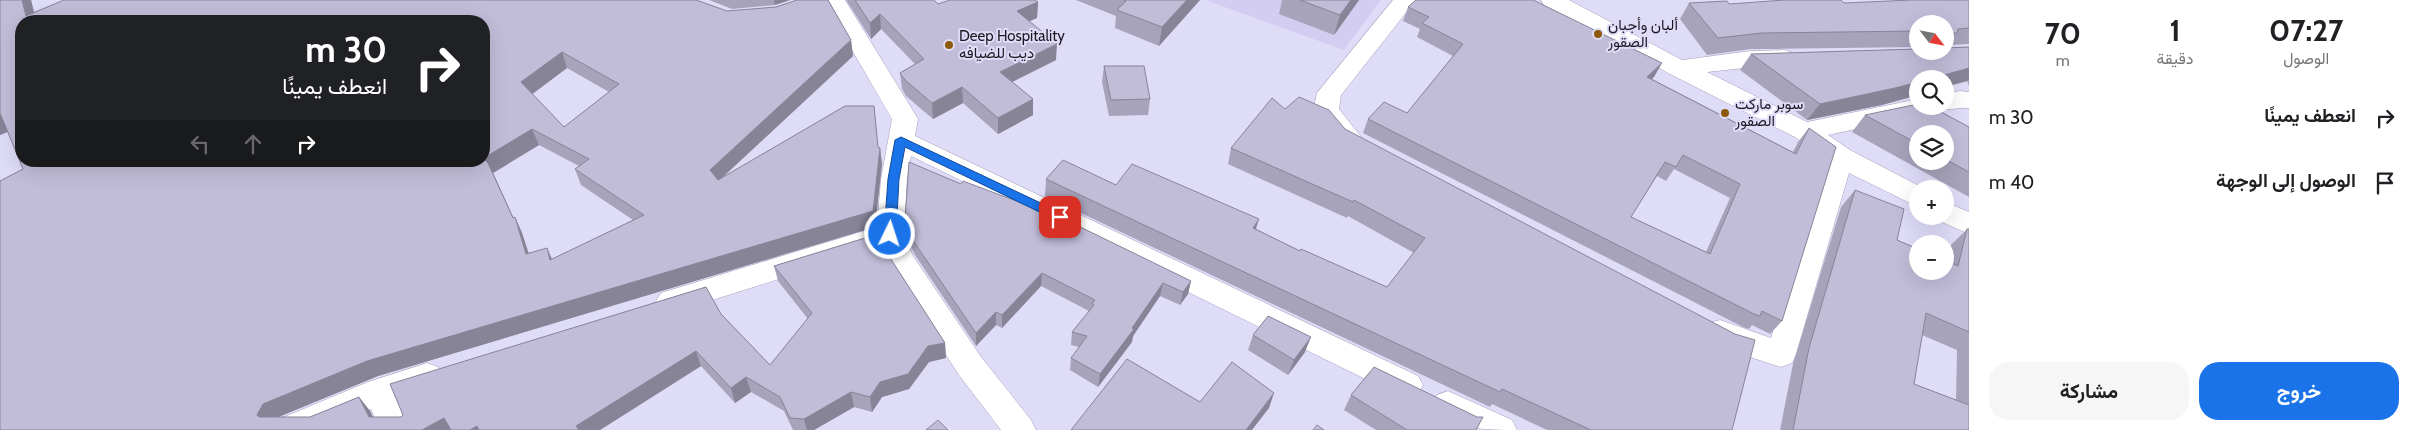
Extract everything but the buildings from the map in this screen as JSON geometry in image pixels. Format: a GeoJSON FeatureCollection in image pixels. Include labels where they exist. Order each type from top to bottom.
{"type":"FeatureCollection","features":[{"type":"Feature","properties":{"kind":"street"},"geometry":{"type":"LineString","coordinates":[[1366,147],[1349,138],[1326,111],[1329,93],[1405,0]]}},
{"type":"Feature","properties":{"kind":"street"},"geometry":{"type":"LineString","coordinates":[[1552,0],[1679,68],[1804,131],[1841,157],[1909,192]]}},
{"type":"Feature","properties":{"kind":"street"},"geometry":{"type":"LineString","coordinates":[[821,1],[905,119],[894,179],[890,234],[900,260],[970,366],[1020,430]]}},
{"type":"Feature","properties":{"kind":"street"},"geometry":{"type":"LineString","coordinates":[[1679,68],[1751,58],[1808,58]]}},
{"type":"Feature","properties":{"kind":"street"},"geometry":{"type":"LineString","coordinates":[[1954,100],[1969,100]]}},
{"type":"Feature","properties":{"kind":"street"},"geometry":{"type":"LineString","coordinates":[[1804,131],[1909,109]]}},
{"type":"Feature","properties":{"kind":"street"},"geometry":{"type":"LineString","coordinates":[[901,140],[1501,430]]}},
{"type":"Feature","properties":{"kind":"street"},"geometry":{"type":"LineString","coordinates":[[1698,320],[1733,339],[1781,354],[1841,157]]}},
{"type":"Feature","properties":{"kind":"street"},"geometry":{"type":"LineString","coordinates":[[1954,216],[1969,224]]}},
{"type":"Feature","properties":{"kind":"street"},"geometry":{"type":"LineString","coordinates":[[644,310],[890,234]]}},
{"type":"Feature","properties":{"kind":"street"},"geometry":{"type":"LineString","coordinates":[[288,430],[379,391],[455,368]]}},
{"type":"Feature","properties":{"kind":"street"},"geometry":{"type":"LineString","coordinates":[[379,391],[396,430]]}},
{"type":"Feature","properties":{"kind":"shaded area"},"geometry":{"type":"Polygon","coordinates":[[[1205,0],[1381,0],[1344,50],[1205,0]]]}},
{"type":"Feature","properties":{"kind":"place","name":"ألبان وأجبان الصقور"},"geometry":{"type":"Point","coordinates":[1598,34]}},
{"type":"Feature","properties":{"kind":"place","name":"Deep Hospitality ديب للضيافه"},"geometry":{"type":"Point","coordinates":[949,45]}},
{"type":"Feature","properties":{"kind":"place","name":"سوبر ماركت الصقور"},"geometry":{"type":"Point","coordinates":[1725,113]}},
{"type":"Feature","properties":{"kind":"route"},"geometry":{"type":"LineString","coordinates":[[890,234],[894,179],[901,140],[1060,217]]}}]}
